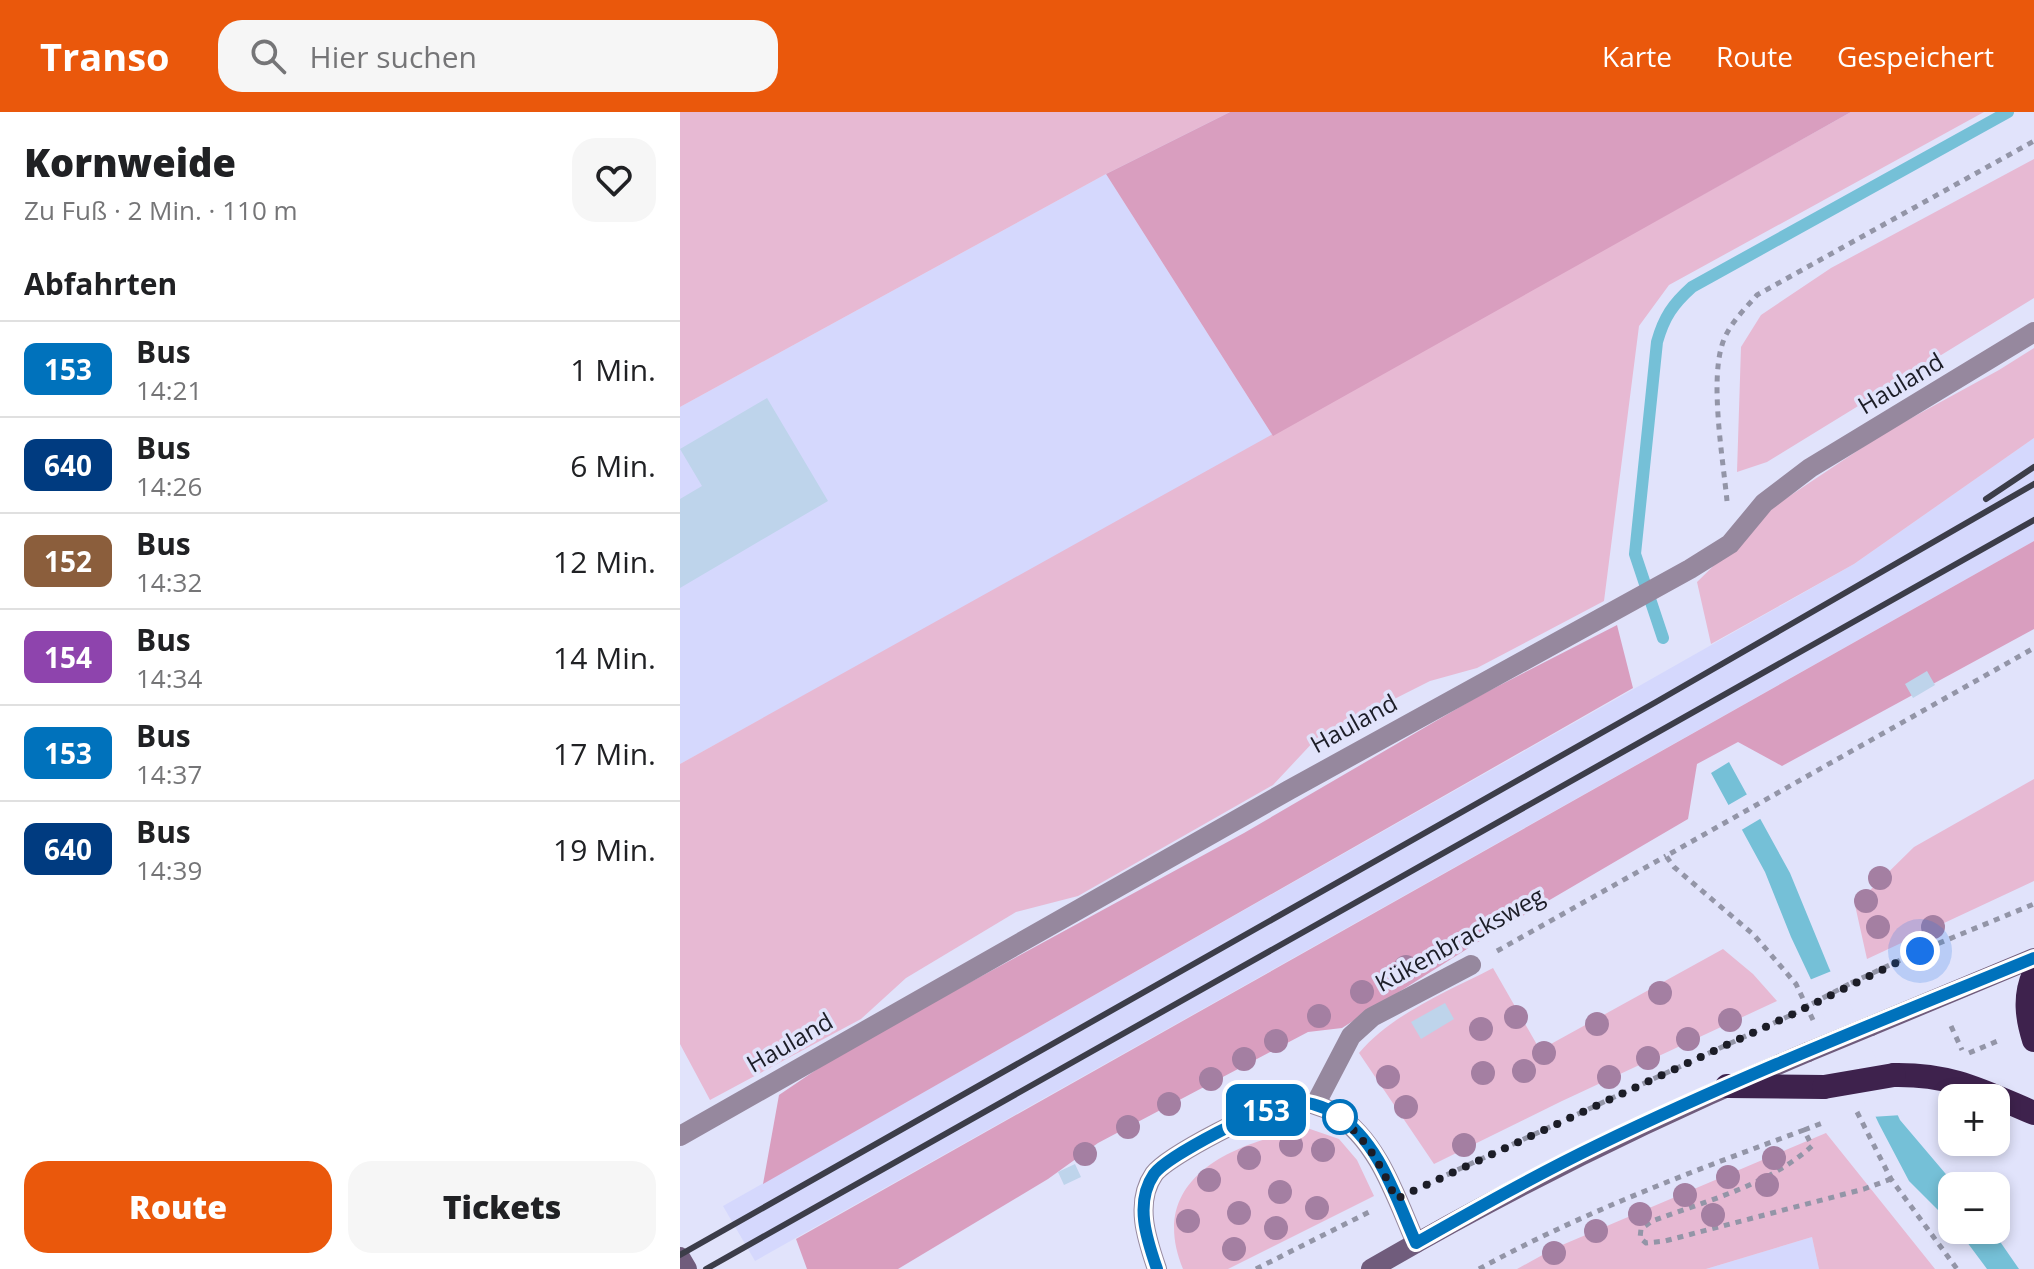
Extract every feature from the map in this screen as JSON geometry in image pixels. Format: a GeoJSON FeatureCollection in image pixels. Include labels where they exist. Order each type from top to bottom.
{"type":"FeatureCollection","features":[{"type":"Feature","properties":{"kind":"highway"},"geometry":{"type":"LineString","coordinates":[[2034,974],[2027,992],[2034,1040]]}},
{"type":"Feature","properties":{"kind":"highway"},"geometry":{"type":"LineString","coordinates":[[1727,1086],[1824,1087],[1858,1079],[1917,1075],[1958,1081],[2034,1113]]}},
{"type":"Feature","properties":{"kind":"main road"},"geometry":{"type":"LineString","coordinates":[[1371,1269],[1504,1193],[1600,1144],[1727,1086],[2034,958]]}},
{"type":"Feature","properties":{"kind":"main road"},"geometry":{"type":"LineString","coordinates":[[680,1257],[687,1269]]}},
{"type":"Feature","properties":{"kind":"lane","name":"Hauland"},"geometry":{"type":"LineString","coordinates":[[680,1136],[1289,790],[1690,569],[1730,544],[1764,503],[1810,468],[2034,332]]}},
{"type":"Feature","properties":{"kind":"lane","name":"Kükenbracksweg"},"geometry":{"type":"LineString","coordinates":[[1315,1105],[1351,1036],[1372,1017],[1471,965]]}},
{"type":"Feature","properties":{"kind":"lane"},"geometry":{"type":"LineString","coordinates":[[1157,1269],[1146,1236],[1144,1217],[1148,1188],[1155,1174],[1166,1163],[1199,1143],[1274,1106],[1292,1102],[1315,1105],[1336,1114],[1359,1133],[1374,1152],[1416,1243]]}},
{"type":"Feature","properties":{"kind":"path"},"geometry":{"type":"LineString","coordinates":[[1730,544],[1717,375],[1722,344],[1734,320],[1757,295],[2034,141]]}},
{"type":"Feature","properties":{"kind":"path","name":"Kükenbracksweg"},"geometry":{"type":"LineString","coordinates":[[1471,965],[2034,648]]}},
{"type":"Feature","properties":{"kind":"path"},"geometry":{"type":"LineString","coordinates":[[1666,856],[1674,867],[1754,935],[1796,984]]}},
{"type":"Feature","properties":{"kind":"path"},"geometry":{"type":"LineString","coordinates":[[1256,1269],[1396,1199],[1791,1015],[1851,983],[2034,904]]}},
{"type":"Feature","properties":{"kind":"path"},"geometry":{"type":"LineString","coordinates":[[1920,951],[1927,966]]}},
{"type":"Feature","properties":{"kind":"path"},"geometry":{"type":"LineString","coordinates":[[1951,1024],[1964,1055],[2007,1037]]}},
{"type":"Feature","properties":{"kind":"path"},"geometry":{"type":"LineString","coordinates":[[1479,1269],[1526,1243],[1659,1184],[1827,1121]]}},
{"type":"Feature","properties":{"kind":"path"},"geometry":{"type":"LineString","coordinates":[[1865,1128],[1891,1179],[1957,1269]]}},
{"type":"Feature","properties":{"kind":"path"},"geometry":{"type":"LineString","coordinates":[[1804,1130],[1812,1146],[1793,1163],[1759,1180],[1652,1221],[1641,1229],[1640,1238],[1646,1243],[1665,1241],[1864,1189],[1891,1179]]}},
{"type":"Feature","properties":{"kind":"shaded area"},"geometry":{"type":"Polygon","coordinates":[[[680,112],[1230,112],[1106,174],[680,407],[680,112]]]}},
{"type":"Feature","properties":{"kind":"shaded area"},"geometry":{"type":"Polygon","coordinates":[[[1230,112],[1851,112],[1273,436],[1106,174],[1230,112]]]}},
{"type":"Feature","properties":{"kind":"shaded area"},"geometry":{"type":"Polygon","coordinates":[[[1851,112],[1984,112],[1669,285],[1639,326],[1604,601],[1477,668],[1430,681],[1317,738],[1273,785],[1078,896],[1016,912],[906,978],[861,1019],[710,1100],[680,1044],[680,764],[1851,112]]]}},
{"type":"Feature","properties":{"kind":"shaded area"},"geometry":{"type":"Polygon","coordinates":[[[2034,159],[2034,298],[1767,462],[1737,472],[1741,347],[1761,315],[1831,268],[2034,159]]]}},
{"type":"Feature","properties":{"kind":"shaded area"},"geometry":{"type":"Polygon","coordinates":[[[1106,174],[1273,436],[680,764],[680,407],[1106,174]]]}},
{"type":"Feature","properties":{"kind":"shaded area"},"geometry":{"type":"Polygon","coordinates":[[[2034,348],[2034,438],[1854,564],[1711,644],[1697,582],[1776,505],[1884,433],[2034,348]]]}},
{"type":"Feature","properties":{"kind":"shaded area"},"geometry":{"type":"Polygon","coordinates":[[[2034,438],[2034,541],[755,1261],[723,1206],[1854,564],[2034,438]]]}},
{"type":"Feature","properties":{"kind":"shaded area"},"geometry":{"type":"Polygon","coordinates":[[[2034,541],[2034,629],[1782,766],[1738,742],[1697,764],[1688,819],[1478,942],[1342,1028],[1308,1032],[1098,1143],[1048,1179],[898,1269],[807,1269],[796,1239],[2034,541]]]}},
{"type":"Feature","properties":{"kind":"shaded area"},"geometry":{"type":"Polygon","coordinates":[[[1617,625],[1633,688],[763,1184],[779,1095],[844,1051],[1244,833],[1477,697],[1617,625]]]}},
{"type":"Feature","properties":{"kind":"shaded area"},"geometry":{"type":"Polygon","coordinates":[[[1729,762],[1790,873],[1829,968],[1900,1120],[1944,1172],[1938,1172],[1938,1210],[1909,1181],[1879,1124],[1791,937],[1765,872],[1711,773],[1729,762]]]}},
{"type":"Feature","properties":{"kind":"shaded area"},"geometry":{"type":"Polygon","coordinates":[[[2034,779],[2034,881],[1867,959],[1855,905],[1914,847],[2034,779]]]}},
{"type":"Feature","properties":{"kind":"shaded area"},"geometry":{"type":"Polygon","coordinates":[[[1723,949],[1753,974],[1777,1001],[1434,1164],[1359,1053],[1404,1015],[1493,968],[1540,1050],[1723,949]]]}},
{"type":"Feature","properties":{"kind":"shaded area"},"geometry":{"type":"Polygon","coordinates":[[[1310,1129],[1339,1139],[1357,1160],[1374,1196],[1228,1269],[1183,1269],[1175,1237],[1176,1210],[1187,1187],[1204,1169],[1227,1154],[1254,1143],[1310,1129]]]}},
{"type":"Feature","properties":{"kind":"shaded area"},"geometry":{"type":"Polygon","coordinates":[[[1826,1133],[1935,1269],[1819,1269],[1812,1237],[1706,1269],[1517,1269],[1555,1248],[1826,1133]]]}},
{"type":"Feature","properties":{"kind":"shaded area"},"geometry":{"type":"Polygon","coordinates":[[[1812,1237],[1819,1269],[1706,1269],[1812,1237]]]}},
{"type":"Feature","properties":{"kind":"shaded area"},"geometry":{"type":"Polygon","coordinates":[[[1968,1244],[2002,1244],[2019,1269],[1987,1269],[1968,1244]]]}},
{"type":"Feature","properties":{"kind":"pier"},"geometry":{"type":"Polygon","coordinates":[[[1751,792],[1765,816],[1738,832],[1725,807],[1751,792]]]}},
{"type":"Feature","properties":{"kind":"pier"},"geometry":{"type":"Polygon","coordinates":[[[1834,970],[1902,1115],[1871,1117],[1807,981],[1834,970]]]}},
{"type":"Feature","properties":{"kind":"building"},"geometry":{"type":"Polygon","coordinates":[[[767,398],[828,501],[680,588],[680,499],[702,486],[680,449],[767,398]]]}},
{"type":"Feature","properties":{"kind":"building"},"geometry":{"type":"Polygon","coordinates":[[[1927,671],[1935,685],[1913,698],[1905,684],[1927,671]]]}},
{"type":"Feature","properties":{"kind":"building"},"geometry":{"type":"Polygon","coordinates":[[[1445,1003],[1454,1019],[1421,1039],[1411,1022],[1445,1003]]]}},
{"type":"Feature","properties":{"kind":"building"},"geometry":{"type":"Polygon","coordinates":[[[1075,1164],[1081,1177],[1064,1185],[1058,1172],[1075,1164]]]}},
{"type":"Feature","properties":{"kind":"waterway"},"geometry":{"type":"LineString","coordinates":[[1663,638],[1635,554],[1657,342],[1670,312],[1692,287],[2008,112]]}},
{"type":"Feature","properties":{"kind":"railway"},"geometry":{"type":"LineString","coordinates":[[1986,499],[2034,467]]}},
{"type":"Feature","properties":{"kind":"railway"},"geometry":{"type":"LineString","coordinates":[[680,1255],[2034,484]]}},
{"type":"Feature","properties":{"kind":"railway"},"geometry":{"type":"LineString","coordinates":[[706,1269],[2034,520]]}},
{"type":"Feature","properties":{"kind":"bus line","name":"153"},"geometry":{"type":"LineString","coordinates":[[1157,1269],[1146,1236],[1144,1217],[1148,1188],[1155,1174],[1166,1163],[1199,1143],[1274,1106],[1292,1102],[1315,1105],[1336,1114],[1359,1133],[1374,1152],[1416,1243],[1600,1144],[1727,1086],[2034,958]]}},
{"type":"Feature","properties":{"kind":"route"},"geometry":{"type":"LineString","coordinates":[[1340,1117],[1336,1114],[1359,1133],[1374,1152],[1396,1199],[1791,1015],[1920,951]]}}]}
